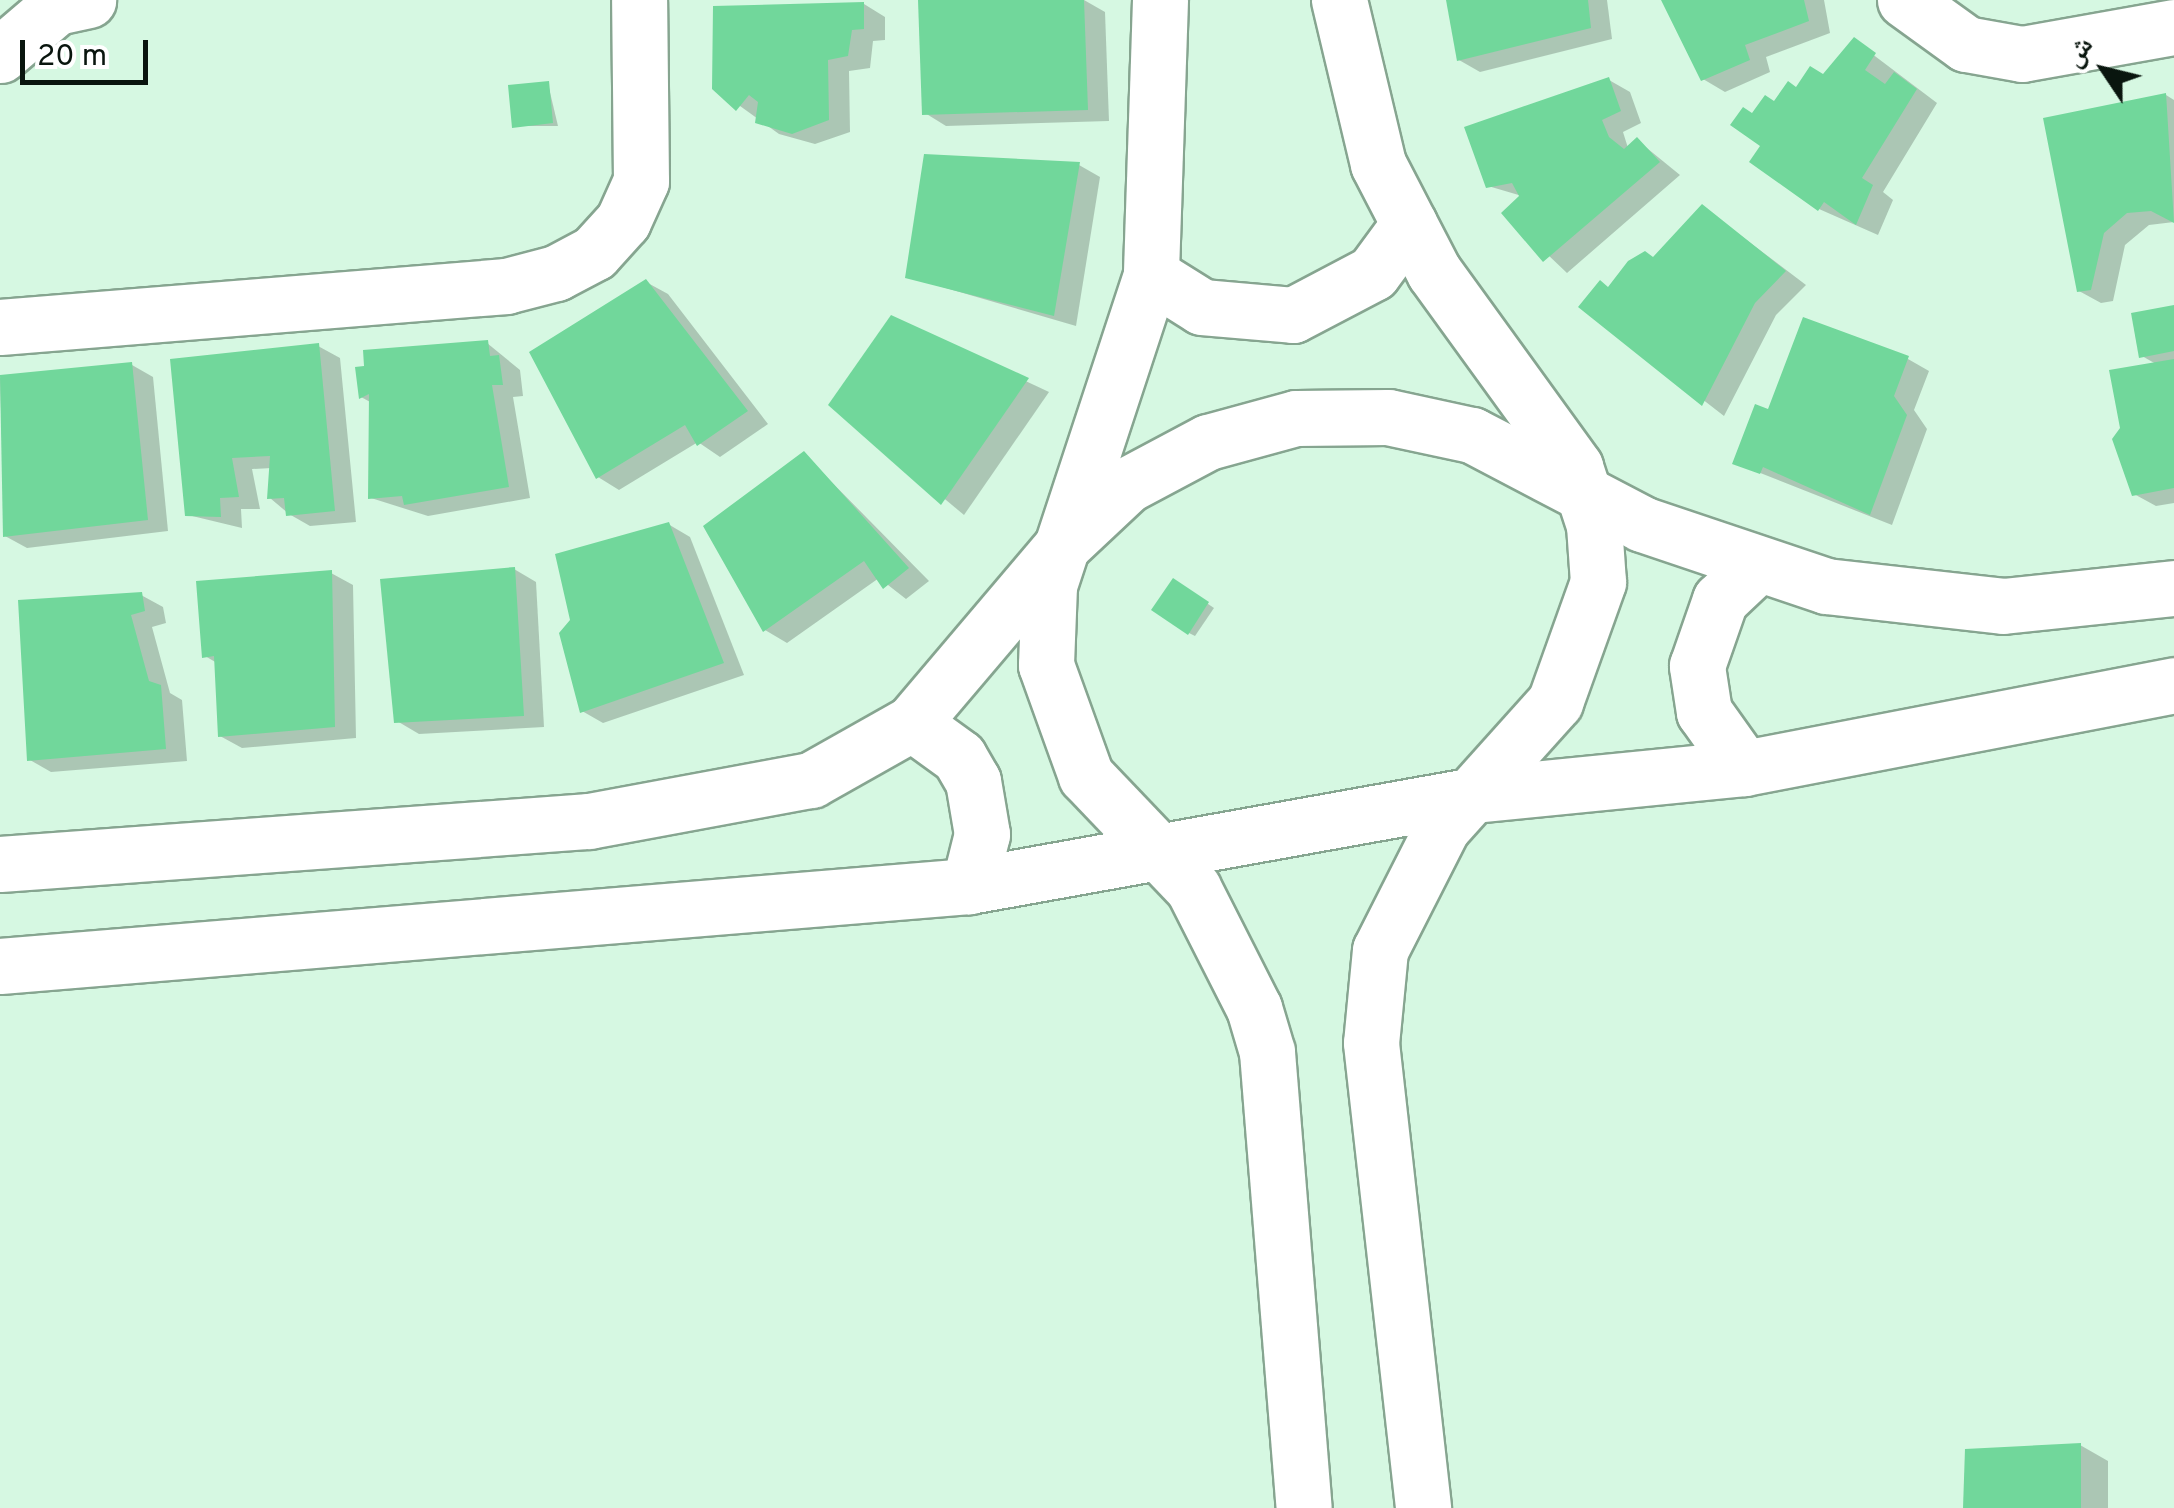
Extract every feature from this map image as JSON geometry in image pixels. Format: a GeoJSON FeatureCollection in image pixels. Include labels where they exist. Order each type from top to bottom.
{"type":"FeatureCollection","features":[{"type":"Feature","properties":{"kind":"street"},"geometry":{"type":"LineString","coordinates":[[0,55],[56,7],[88,0]]}},
{"type":"Feature","properties":{"kind":"street"},"geometry":{"type":"LineString","coordinates":[[0,327],[506,286],[568,266],[624,221],[641,182],[639,0]]}},
{"type":"Feature","properties":{"kind":"street"},"geometry":{"type":"LineString","coordinates":[[1160,0],[1151,275],[1130,360],[1060,548],[1045,625],[1053,704],[1086,776],[1165,853],[1217,926],[1267,1052],[1304,1508]]}},
{"type":"Feature","properties":{"kind":"street"},"geometry":{"type":"LineString","coordinates":[[1339,0],[1378,164],[1409,224],[1575,467],[1584,494],[1598,582],[1581,647],[1554,702],[1442,828],[1394,907],[1372,996],[1423,1508]]}},
{"type":"Feature","properties":{"kind":"street"},"geometry":{"type":"LineString","coordinates":[[1905,0],[1966,44],[2022,54],[2174,27]]}},
{"type":"Feature","properties":{"kind":"street"},"geometry":{"type":"LineString","coordinates":[[1151,275],[1202,307],[1292,315],[1373,273],[1409,224]]}},
{"type":"Feature","properties":{"kind":"street"},"geometry":{"type":"LineString","coordinates":[[0,864],[590,821],[811,780],[912,723],[1060,548],[1166,461],[1296,418],[1431,423],[1511,450],[1584,494],[1754,568],[1946,603],[2060,604],[2174,588]]}},
{"type":"Feature","properties":{"kind":"street"},"geometry":{"type":"LineString","coordinates":[[1744,768],[1704,712],[1697,666],[1708,620],[1754,568]]}},
{"type":"Feature","properties":{"kind":"street"},"geometry":{"type":"LineString","coordinates":[[0,966],[970,886],[1474,795],[1744,768],[2174,685]]}},
{"type":"Feature","properties":{"kind":"street"},"geometry":{"type":"LineString","coordinates":[[912,723],[959,757],[972,781],[982,834],[970,886]]}},
{"type":"Feature","properties":{"kind":"building"},"geometry":{"type":"Polygon","coordinates":[[[918,0],[1084,0],[1088,110],[922,115],[918,0]]]}},
{"type":"Feature","properties":{"kind":"building"},"geometry":{"type":"Polygon","coordinates":[[[1446,0],[1588,0],[1591,28],[1457,61],[1446,0]]]}},
{"type":"Feature","properties":{"kind":"building"},"geometry":{"type":"Polygon","coordinates":[[[1661,0],[1804,0],[1809,21],[1745,45],[1750,60],[1701,81],[1661,0]]]}},
{"type":"Feature","properties":{"kind":"building"},"geometry":{"type":"Polygon","coordinates":[[[864,2],[864,29],[852,30],[848,56],[828,60],[829,120],[792,134],[755,123],[758,102],[749,95],[736,111],[712,89],[713,6],[864,2]]]}},
{"type":"Feature","properties":{"kind":"building"},"geometry":{"type":"Polygon","coordinates":[[[1854,37],[1876,53],[1865,70],[1885,84],[1894,72],[1917,89],[1862,178],[1873,185],[1856,225],[1824,202],[1818,211],[1749,162],[1760,146],[1730,125],[1743,107],[1752,113],[1765,95],[1774,101],[1788,81],[1796,87],[1810,66],[1823,74],[1854,37]]]}},
{"type":"Feature","properties":{"kind":"building"},"geometry":{"type":"Polygon","coordinates":[[[1609,77],[1621,111],[1602,120],[1609,137],[1624,149],[1637,137],[1660,162],[1543,262],[1501,213],[1519,196],[1512,183],[1486,188],[1464,127],[1609,77]]]}},
{"type":"Feature","properties":{"kind":"building"},"geometry":{"type":"Polygon","coordinates":[[[549,81],[553,123],[512,128],[508,85],[549,81]]]}},
{"type":"Feature","properties":{"kind":"building"},"geometry":{"type":"Polygon","coordinates":[[[2166,93],[2174,223],[2151,211],[2127,213],[2104,233],[2091,290],[2077,292],[2043,118],[2166,93]]]}},
{"type":"Feature","properties":{"kind":"building"},"geometry":{"type":"Polygon","coordinates":[[[924,154],[1080,162],[1054,316],[905,278],[924,154]]]}},
{"type":"Feature","properties":{"kind":"building"},"geometry":{"type":"Polygon","coordinates":[[[1702,204],[1786,271],[1755,303],[1702,406],[1578,307],[1600,280],[1608,287],[1628,261],[1645,251],[1653,257],[1702,204]]]}},
{"type":"Feature","properties":{"kind":"building"},"geometry":{"type":"Polygon","coordinates":[[[646,279],[748,411],[697,446],[685,425],[596,479],[529,352],[646,279]]]}},
{"type":"Feature","properties":{"kind":"building"},"geometry":{"type":"Polygon","coordinates":[[[2174,305],[2174,351],[2139,358],[2131,313],[2174,305]]]}},
{"type":"Feature","properties":{"kind":"building"},"geometry":{"type":"Polygon","coordinates":[[[891,315],[1029,378],[941,505],[828,405],[891,315]]]}},
{"type":"Feature","properties":{"kind":"building"},"geometry":{"type":"Polygon","coordinates":[[[1803,317],[1909,356],[1894,396],[1907,415],[1870,515],[1763,467],[1760,474],[1732,464],[1755,404],[1768,409],[1803,317]]]}},
{"type":"Feature","properties":{"kind":"building"},"geometry":{"type":"Polygon","coordinates":[[[488,340],[490,356],[499,355],[503,385],[492,385],[509,487],[404,505],[402,496],[368,499],[369,394],[359,399],[355,367],[364,366],[363,350],[488,340]]]}},
{"type":"Feature","properties":{"kind":"building"},"geometry":{"type":"Polygon","coordinates":[[[319,343],[335,511],[286,516],[284,498],[267,499],[270,456],[232,458],[239,497],[220,498],[221,517],[185,516],[170,359],[319,343]]]}},
{"type":"Feature","properties":{"kind":"building"},"geometry":{"type":"Polygon","coordinates":[[[2174,359],[2174,488],[2132,496],[2112,439],[2120,428],[2109,370],[2174,359]]]}},
{"type":"Feature","properties":{"kind":"building"},"geometry":{"type":"Polygon","coordinates":[[[132,362],[148,520],[3,537],[0,375],[132,362]]]}},
{"type":"Feature","properties":{"kind":"building"},"geometry":{"type":"Polygon","coordinates":[[[804,451],[909,568],[883,589],[864,561],[763,632],[703,526],[804,451]]]}},
{"type":"Feature","properties":{"kind":"building"},"geometry":{"type":"Polygon","coordinates":[[[669,522],[724,663],[580,713],[559,633],[570,620],[555,554],[669,522]]]}},
{"type":"Feature","properties":{"kind":"building"},"geometry":{"type":"Polygon","coordinates":[[[515,567],[524,716],[394,723],[380,579],[515,567]]]}},
{"type":"Feature","properties":{"kind":"building"},"geometry":{"type":"Polygon","coordinates":[[[332,570],[335,727],[218,737],[214,656],[202,658],[196,581],[332,570]]]}},
{"type":"Feature","properties":{"kind":"building"},"geometry":{"type":"Polygon","coordinates":[[[1173,578],[1209,602],[1188,635],[1151,610],[1173,578]]]}},
{"type":"Feature","properties":{"kind":"building"},"geometry":{"type":"Polygon","coordinates":[[[142,592],[145,611],[131,615],[149,681],[161,685],[166,749],[27,761],[18,600],[142,592]]]}},
{"type":"Feature","properties":{"kind":"building"},"geometry":{"type":"Polygon","coordinates":[[[2081,1443],[2081,1508],[1963,1508],[1965,1449],[2081,1443]]]}}]}
